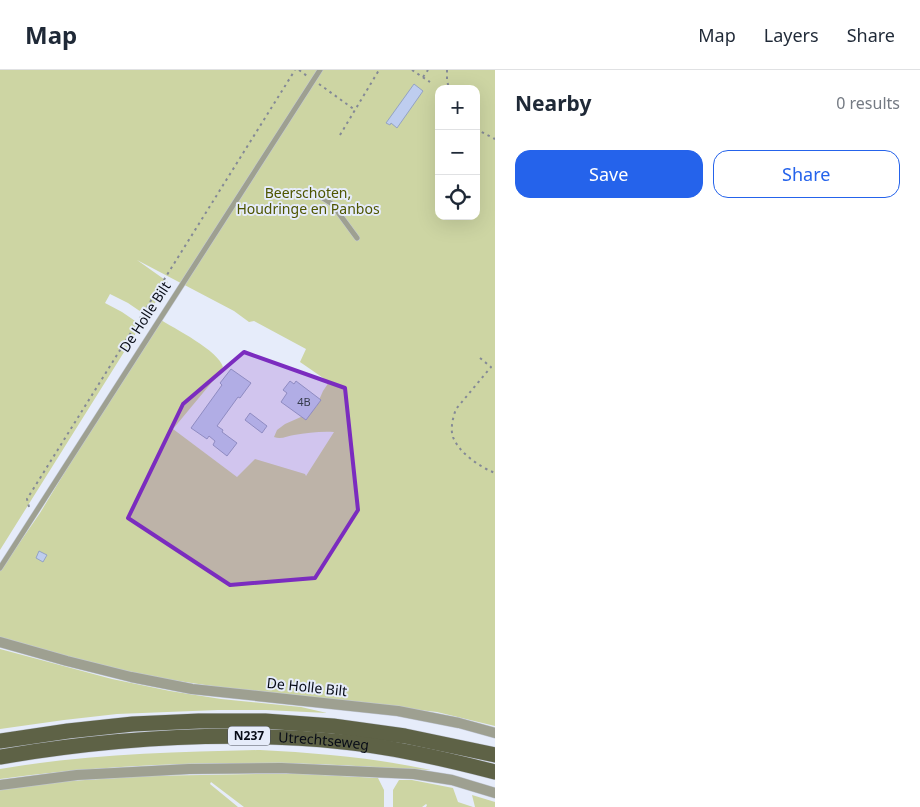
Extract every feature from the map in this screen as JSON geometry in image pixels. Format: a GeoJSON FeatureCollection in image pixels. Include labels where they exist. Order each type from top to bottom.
{"type":"FeatureCollection","features":[{"type":"Feature","properties":{"kind":"main road","name":"Utrechtseweg"},"geometry":{"type":"LineString","coordinates":[[0,741],[133,724],[265,721],[333,726],[405,736],[495,755]]}},
{"type":"Feature","properties":{"kind":"main road","name":"Utrechtseweg"},"geometry":{"type":"LineString","coordinates":[[0,756],[123,741],[202,737],[267,737],[344,742],[390,748],[495,772]]}},
{"type":"Feature","properties":{"kind":"street","name":"De Holle Bilt"},"geometry":{"type":"LineString","coordinates":[[0,642],[131,677],[175,686],[398,711],[459,723],[495,733]]}},
{"type":"Feature","properties":{"kind":"street","name":"Utrechtseweg"},"geometry":{"type":"LineString","coordinates":[[0,786],[78,775],[189,769],[281,768],[414,774],[452,780],[495,793]]}},
{"type":"Feature","properties":{"kind":"lane","name":"De Holle Bilt"},"geometry":{"type":"LineString","coordinates":[[0,568],[320,70]]}},
{"type":"Feature","properties":{"kind":"lane"},"geometry":{"type":"LineString","coordinates":[[315,193],[332,204],[357,238]]}},
{"type":"Feature","properties":{"kind":"path"},"geometry":{"type":"LineString","coordinates":[[32,518],[27,499],[295,70]]}},
{"type":"Feature","properties":{"kind":"path"},"geometry":{"type":"LineString","coordinates":[[340,135],[379,70]]}},
{"type":"Feature","properties":{"kind":"path"},"geometry":{"type":"LineString","coordinates":[[412,70],[430,82]]}},
{"type":"Feature","properties":{"kind":"path"},"geometry":{"type":"LineString","coordinates":[[423,77],[428,70]]}},
{"type":"Feature","properties":{"kind":"path"},"geometry":{"type":"LineString","coordinates":[[447,70],[448,85]]}},
{"type":"Feature","properties":{"kind":"path"},"geometry":{"type":"LineString","coordinates":[[314,80],[355,110]]}},
{"type":"Feature","properties":{"kind":"path"},"geometry":{"type":"LineString","coordinates":[[478,130],[495,139]]}},
{"type":"Feature","properties":{"kind":"path"},"geometry":{"type":"LineString","coordinates":[[480,358],[491,367],[456,409],[453,437],[460,448],[476,464],[495,473]]}},
{"type":"Feature","properties":{"kind":"highlighted area"},"geometry":{"type":"Polygon","coordinates":[[[244,352],[345,388],[358,510],[315,578],[230,585],[128,518],[183,404],[244,352]]]}},
{"type":"Feature","properties":{"kind":"green space","name":"Beerschoten, Houdringe en Panbos"},"geometry":{"type":"Polygon","coordinates":[[[0,70],[495,70],[495,726],[437,712],[225,688],[172,680],[125,671],[0,639],[0,571],[40,513],[159,319],[205,347],[220,361],[223,367],[173,429],[237,477],[255,459],[305,474],[306,476],[334,432],[309,433],[282,438],[274,437],[277,430],[285,424],[310,413],[316,407],[329,382],[300,362],[306,349],[254,321],[249,322],[234,311],[137,260],[168,282],[147,316],[110,294],[105,303],[141,325],[0,550],[0,70]]]}},
{"type":"Feature","properties":{"kind":"green space"},"geometry":{"type":"Polygon","coordinates":[[[0,649],[112,679],[170,691],[221,699],[301,707],[327,713],[218,710],[117,714],[0,729],[0,649]]]}},
{"type":"Feature","properties":{"kind":"green space"},"geometry":{"type":"Polygon","coordinates":[[[260,750],[389,762],[431,770],[314,764],[235,763],[117,767],[0,779],[0,769],[65,760],[162,753],[260,750]]]}},
{"type":"Feature","properties":{"kind":"green space"},"geometry":{"type":"Polygon","coordinates":[[[303,774],[378,778],[384,790],[384,807],[244,807],[211,782],[210,784],[238,807],[0,807],[0,789],[54,782],[147,776],[303,774]]]}},
{"type":"Feature","properties":{"kind":"green space"},"geometry":{"type":"Polygon","coordinates":[[[399,780],[412,780],[453,788],[458,802],[473,807],[426,807],[426,804],[422,807],[393,807],[393,790],[399,780]]]}},
{"type":"Feature","properties":{"kind":"green space"},"geometry":{"type":"Polygon","coordinates":[[[472,795],[495,802],[495,807],[475,807],[472,795]]]}},
{"type":"Feature","properties":{"kind":"building"},"geometry":{"type":"Polygon","coordinates":[[[414,84],[423,91],[397,128],[391,123],[390,125],[386,123],[414,84]]]}},
{"type":"Feature","properties":{"kind":"building"},"geometry":{"type":"Polygon","coordinates":[[[231,369],[251,383],[240,398],[238,397],[217,426],[237,443],[227,456],[213,445],[215,441],[209,436],[207,439],[191,428],[222,385],[220,383],[231,369]]]}},
{"type":"Feature","properties":{"kind":"building"},"geometry":{"type":"Polygon","coordinates":[[[290,381],[294,384],[296,381],[321,400],[306,420],[281,402],[287,393],[283,390],[290,381]]]}},
{"type":"Feature","properties":{"kind":"building"},"geometry":{"type":"Polygon","coordinates":[[[250,413],[267,426],[262,433],[245,420],[250,413]]]}},
{"type":"Feature","properties":{"kind":"building"},"geometry":{"type":"Polygon","coordinates":[[[39,551],[47,555],[43,562],[36,558],[39,551]]]}}]}
